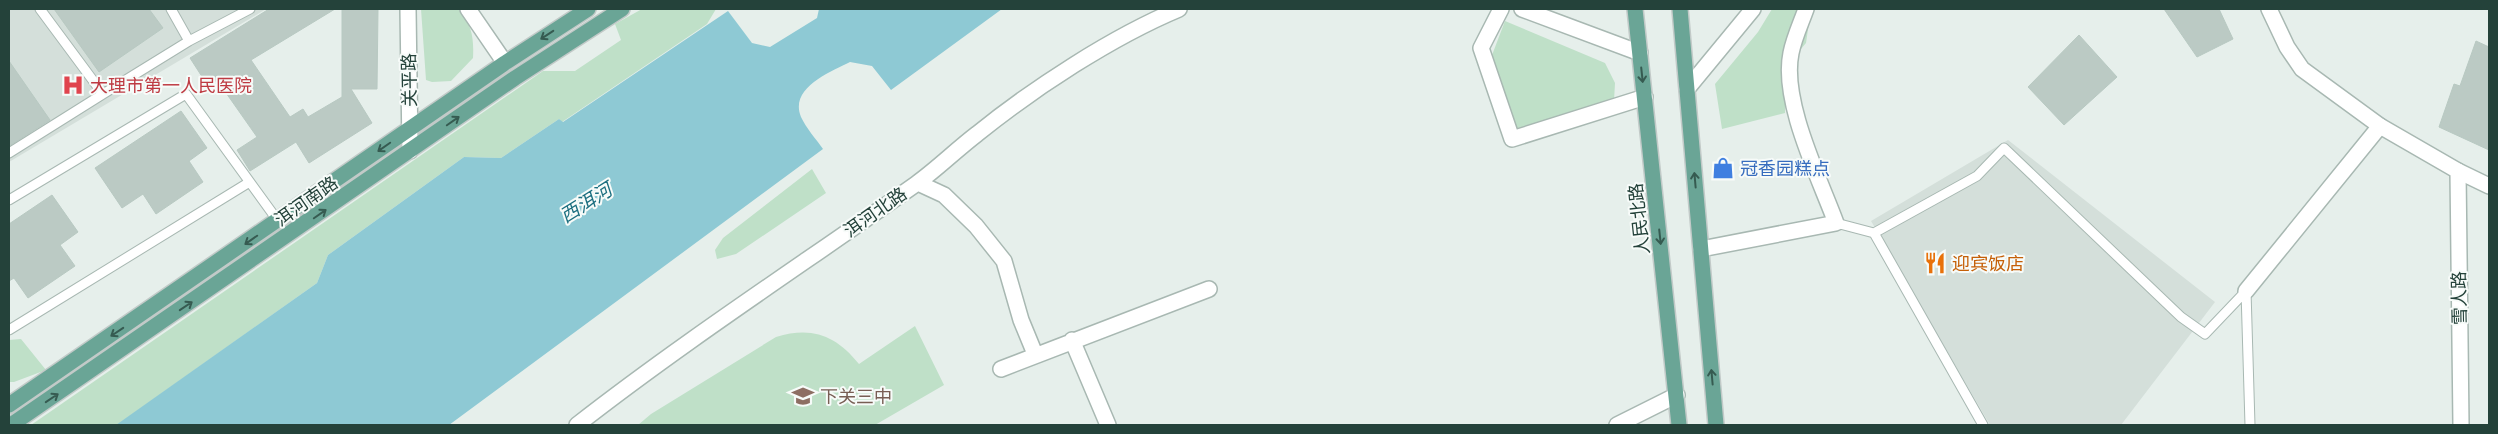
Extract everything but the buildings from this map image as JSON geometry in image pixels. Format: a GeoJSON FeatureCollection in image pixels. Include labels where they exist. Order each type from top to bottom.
{"type":"FeatureCollection","features":[{"type":"Feature","properties":{"kind":"main road","name":"洱河南路"},"geometry":{"type":"LineString","coordinates":[[9,405],[505,63],[588,9]]}},
{"type":"Feature","properties":{"kind":"main road","name":"洱河南路"},"geometry":{"type":"LineString","coordinates":[[12,425],[522,74],[622,9]]}},
{"type":"Feature","properties":{"kind":"main road","name":"人民北路"},"geometry":{"type":"LineString","coordinates":[[1635,9],[1679,425]]}},
{"type":"Feature","properties":{"kind":"main road"},"geometry":{"type":"LineString","coordinates":[[1680,9],[1716,425]]}},
{"type":"Feature","properties":{"kind":"street","name":"关平路"},"geometry":{"type":"LineString","coordinates":[[408,9],[410,151]]}},
{"type":"Feature","properties":{"kind":"street"},"geometry":{"type":"LineString","coordinates":[[468,9],[505,63]]}},
{"type":"Feature","properties":{"kind":"street","name":"洱河北路"},"geometry":{"type":"LineString","coordinates":[[581,424],[745,303],[918,183],[977,133],[1019,102],[1112,42],[1179,9]]}},
{"type":"Feature","properties":{"kind":"street"},"geometry":{"type":"LineString","coordinates":[[1501,9],[1481,48],[1512,139],[1645,97]]}},
{"type":"Feature","properties":{"kind":"street"},"geometry":{"type":"LineString","coordinates":[[1522,9],[1640,53]]}},
{"type":"Feature","properties":{"kind":"street"},"geometry":{"type":"LineString","coordinates":[[1687,89],[1752,9]]}},
{"type":"Feature","properties":{"kind":"street"},"geometry":{"type":"LineString","coordinates":[[1701,249],[1836,223],[1798,122],[1790,87],[1791,53],[1806,9]]}},
{"type":"Feature","properties":{"kind":"street"},"geometry":{"type":"LineString","coordinates":[[2269,9],[2287,47],[2302,69],[2380,126],[2458,171],[2489,186]]}},
{"type":"Feature","properties":{"kind":"street"},"geometry":{"type":"LineString","coordinates":[[2246,291],[2380,126]]}},
{"type":"Feature","properties":{"kind":"street","name":"雪人路"},"geometry":{"type":"LineString","coordinates":[[2458,171],[2461,425]]}},
{"type":"Feature","properties":{"kind":"street"},"geometry":{"type":"LineString","coordinates":[[918,183],[944,195],[976,226],[1004,261],[1021,320],[1035,354]]}},
{"type":"Feature","properties":{"kind":"street"},"geometry":{"type":"LineString","coordinates":[[1001,369],[1035,354],[1209,289]]}},
{"type":"Feature","properties":{"kind":"street"},"geometry":{"type":"LineString","coordinates":[[1072,340],[1108,425]]}},
{"type":"Feature","properties":{"kind":"street"},"geometry":{"type":"LineString","coordinates":[[1617,425],[1676,395]]}},
{"type":"Feature","properties":{"kind":"lane"},"geometry":{"type":"LineString","coordinates":[[40,9],[103,94]]}},
{"type":"Feature","properties":{"kind":"lane"},"geometry":{"type":"LineString","coordinates":[[171,9],[189,41]]}},
{"type":"Feature","properties":{"kind":"lane"},"geometry":{"type":"LineString","coordinates":[[9,153],[189,41],[250,9]]}},
{"type":"Feature","properties":{"kind":"lane"},"geometry":{"type":"LineString","coordinates":[[9,200],[186,94],[248,183],[278,221]]}},
{"type":"Feature","properties":{"kind":"lane"},"geometry":{"type":"LineString","coordinates":[[1836,223],[1874,233],[1977,176],[2004,148],[2181,317],[2204,334],[2246,291]]}},
{"type":"Feature","properties":{"kind":"lane"},"geometry":{"type":"LineString","coordinates":[[9,330],[248,183]]}},
{"type":"Feature","properties":{"kind":"lane"},"geometry":{"type":"LineString","coordinates":[[1874,233],[1982,425]]}},
{"type":"Feature","properties":{"kind":"lane"},"geometry":{"type":"LineString","coordinates":[[2246,291],[2250,425]]}},
{"type":"Feature","properties":{"kind":"shaded area","name":"大理市第一人民医院"},"geometry":{"type":"Polygon","coordinates":[[[9,9],[266,9],[9,162],[9,9]]]}},
{"type":"Feature","properties":{"kind":"shaded area"},"geometry":{"type":"Polygon","coordinates":[[[2008,140],[2215,302],[2121,425],[1990,425],[1871,221],[2008,140]]]}},
{"type":"Feature","properties":{"kind":"green space"},"geometry":{"type":"Polygon","coordinates":[[[421,9],[459,9],[469,26],[473,44],[473,58],[451,81],[432,82],[426,80],[421,9]]]}},
{"type":"Feature","properties":{"kind":"green space"},"geometry":{"type":"Polygon","coordinates":[[[642,9],[716,9],[707,24],[562,122],[559,119],[501,158],[464,157],[328,255],[317,283],[117,425],[31,425],[543,71],[575,71],[621,40],[615,24],[642,9]]]}},
{"type":"Feature","properties":{"kind":"green space"},"geometry":{"type":"Polygon","coordinates":[[[1772,9],[1811,9],[1806,43],[1785,68],[1785,113],[1722,129],[1715,84],[1758,32],[1772,9]]]}},
{"type":"Feature","properties":{"kind":"green space"},"geometry":{"type":"Polygon","coordinates":[[[1505,21],[1605,63],[1615,83],[1614,101],[1514,135],[1489,63],[1505,21]]]}},
{"type":"Feature","properties":{"kind":"green space"},"geometry":{"type":"Polygon","coordinates":[[[812,169],[826,193],[736,254],[717,259],[715,250],[723,238],[812,169]]]}},
{"type":"Feature","properties":{"kind":"green space"},"geometry":{"type":"Polygon","coordinates":[[[915,326],[944,385],[875,425],[638,425],[651,414],[776,337],[801,333],[823,336],[842,346],[859,364],[915,326]]]}},
{"type":"Feature","properties":{"kind":"green space"},"geometry":{"type":"Polygon","coordinates":[[[21,339],[46,370],[14,382],[9,382],[9,340],[21,339]]]}},
{"type":"Feature","properties":{"kind":"water","name":"西洱河"},"geometry":{"type":"Polygon","coordinates":[[[819,9],[1002,9],[891,90],[872,66],[850,62],[814,82],[806,89],[799,107],[803,121],[823,149],[449,425],[116,425],[317,283],[328,255],[464,157],[501,158],[559,119],[563,122],[728,11],[752,43],[770,47],[817,18],[819,9]]]}},
{"type":"Feature","properties":{"kind":"place","name":"大理市第一人民医院"},"geometry":{"type":"Point","coordinates":[73,85]}},
{"type":"Feature","properties":{"kind":"place","name":"冠香园糕点"},"geometry":{"type":"Point","coordinates":[1723,168]}},
{"type":"Feature","properties":{"kind":"place","name":"迎宾饭店"},"geometry":{"type":"Point","coordinates":[1935,263]}},
{"type":"Feature","properties":{"kind":"place","name":"下关三中"},"geometry":{"type":"Point","coordinates":[803,396]}}]}
